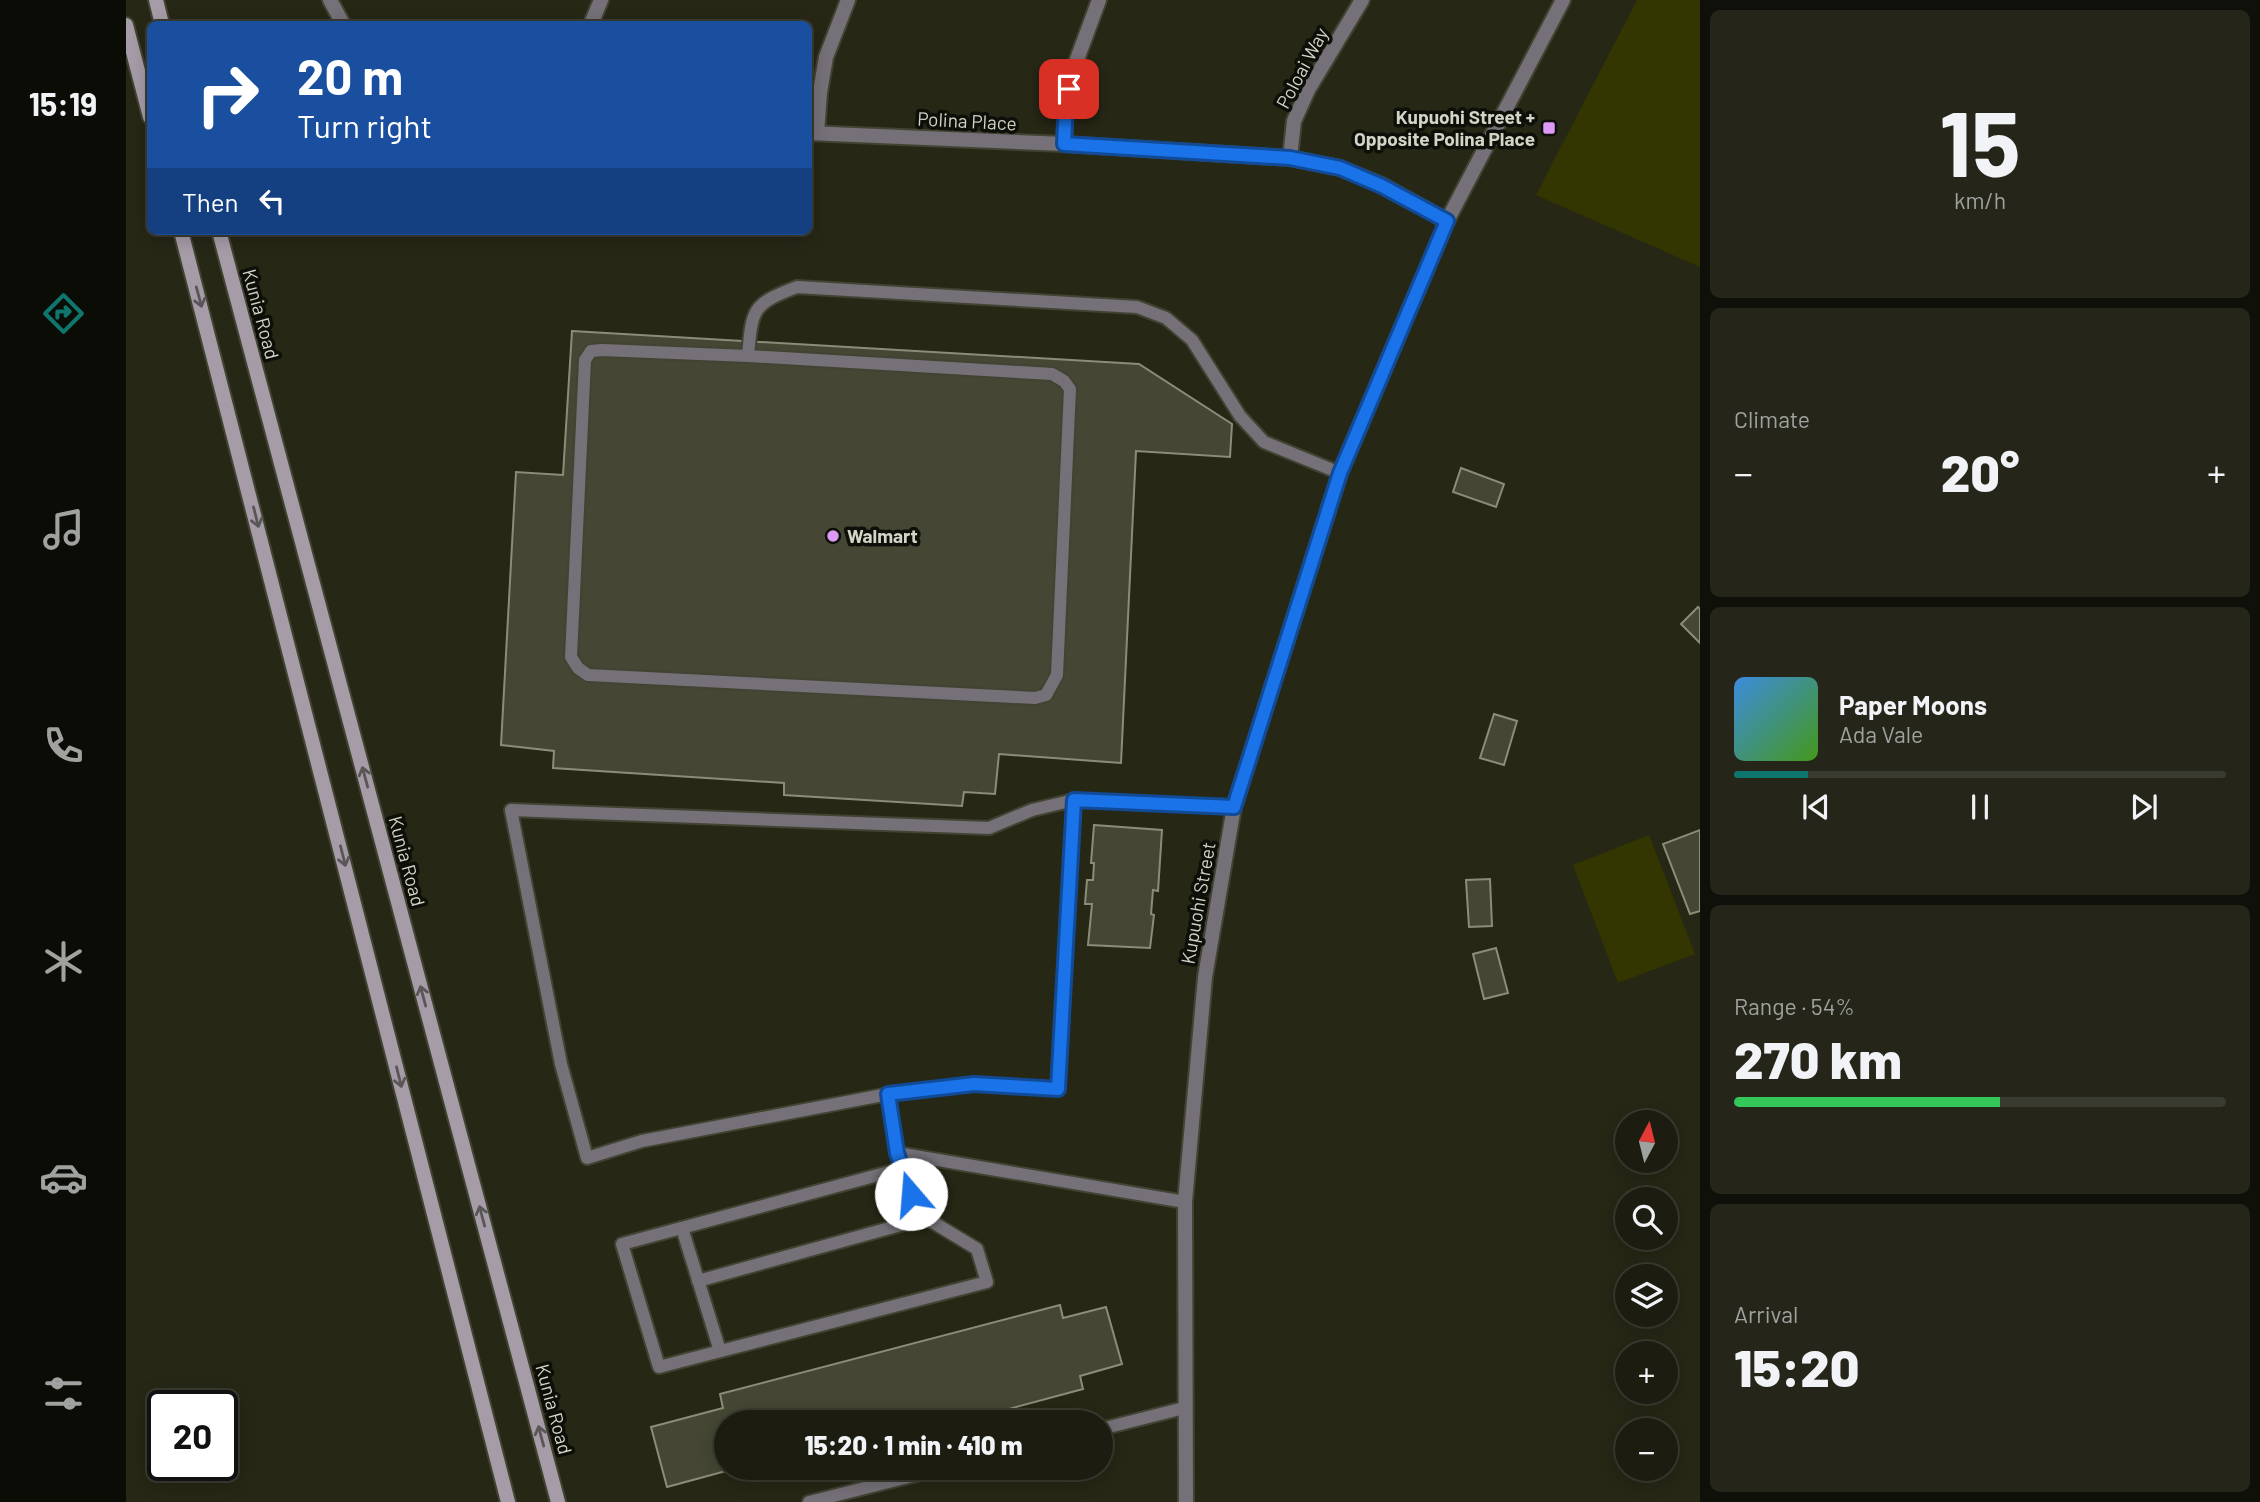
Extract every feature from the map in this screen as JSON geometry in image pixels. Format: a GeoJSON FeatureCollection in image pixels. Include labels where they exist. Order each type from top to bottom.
{"type":"FeatureCollection","features":[{"type":"Feature","properties":{"kind":"main road"},"geometry":{"type":"LineString","coordinates":[[156,0],[161,21]]}},
{"type":"Feature","properties":{"kind":"main road"},"geometry":{"type":"LineString","coordinates":[[126,25],[147,106]]}},
{"type":"Feature","properties":{"kind":"main road"},"geometry":{"type":"LineString","coordinates":[[182,235],[508,1502]]}},
{"type":"Feature","properties":{"kind":"main road","name":"Kunia Road"},"geometry":{"type":"LineString","coordinates":[[220,235],[558,1502]]}},
{"type":"Feature","properties":{"kind":"street"},"geometry":{"type":"LineString","coordinates":[[330,0],[341,21]]}},
{"type":"Feature","properties":{"kind":"street"},"geometry":{"type":"LineString","coordinates":[[592,21],[601,0]]}},
{"type":"Feature","properties":{"kind":"street"},"geometry":{"type":"LineString","coordinates":[[813,133],[826,57],[848,0]]}},
{"type":"Feature","properties":{"kind":"street"},"geometry":{"type":"LineString","coordinates":[[1064,144],[1066,104],[1072,73],[1100,0]]}},
{"type":"Feature","properties":{"kind":"street","name":"Poloai Way"},"geometry":{"type":"LineString","coordinates":[[1290,158],[1294,121],[1308,90],[1362,0]]}},
{"type":"Feature","properties":{"kind":"street","name":"Kupuohi Street"},"geometry":{"type":"LineString","coordinates":[[1186,1502],[1185,1202],[1205,977],[1234,807],[1340,473],[1447,221],[1563,0]]}},
{"type":"Feature","properties":{"kind":"street","name":"Polina Place"},"geometry":{"type":"LineString","coordinates":[[813,133],[1064,144],[1290,158],[1340,168],[1382,186],[1447,221]]}},
{"type":"Feature","properties":{"kind":"lane"},"geometry":{"type":"LineString","coordinates":[[748,356],[754,316],[761,304],[797,287],[1137,307],[1166,318],[1192,340],[1240,416],[1264,442],[1340,473]]}},
{"type":"Feature","properties":{"kind":"lane"},"geometry":{"type":"LineString","coordinates":[[602,350],[748,356],[1052,374],[1064,381],[1070,389],[1057,675],[1046,695],[1022,698],[588,675],[578,668],[571,657],[585,360],[592,351],[602,350]]}},
{"type":"Feature","properties":{"kind":"lane"},"geometry":{"type":"LineString","coordinates":[[1074,800],[1058,1089],[974,1084],[888,1094],[642,1141],[587,1158],[561,1064],[512,810],[989,828],[1031,810],[1074,800],[1234,807]]}},
{"type":"Feature","properties":{"kind":"lane"},"geometry":{"type":"LineString","coordinates":[[888,1094],[897,1153],[919,1220]]}},
{"type":"Feature","properties":{"kind":"lane"},"geometry":{"type":"LineString","coordinates":[[897,1153],[1185,1202]]}},
{"type":"Feature","properties":{"kind":"lane"},"geometry":{"type":"LineString","coordinates":[[698,1281],[926,1218],[977,1249],[988,1282],[659,1367],[622,1244],[904,1168]]}},
{"type":"Feature","properties":{"kind":"lane"},"geometry":{"type":"LineString","coordinates":[[682,1228],[720,1351]]}},
{"type":"Feature","properties":{"kind":"lane"},"geometry":{"type":"LineString","coordinates":[[1113,1426],[1184,1408]]}},
{"type":"Feature","properties":{"kind":"lane"},"geometry":{"type":"LineString","coordinates":[[809,1502],[896,1480]]}},
{"type":"Feature","properties":{"kind":"shaded area"},"geometry":{"type":"Polygon","coordinates":[[[1637,0],[1700,0],[1700,267],[1536,195],[1637,0]]]}},
{"type":"Feature","properties":{"kind":"shaded area"},"geometry":{"type":"Polygon","coordinates":[[[1649,835],[1695,954],[1618,983],[1573,865],[1649,835]]]}},
{"type":"Feature","properties":{"kind":"building"},"geometry":{"type":"Polygon","coordinates":[[[572,331],[1139,364],[1232,424],[1230,457],[1136,451],[1121,763],[999,754],[995,794],[964,792],[962,806],[784,795],[784,783],[553,768],[554,751],[501,745],[516,472],[563,475],[572,331]]]}},
{"type":"Feature","properties":{"kind":"building"},"geometry":{"type":"Polygon","coordinates":[[[1461,468],[1504,484],[1496,507],[1453,492],[1461,468]]]}},
{"type":"Feature","properties":{"kind":"building"},"geometry":{"type":"Polygon","coordinates":[[[1698,607],[1700,609],[1700,643],[1681,624],[1698,607]]]}},
{"type":"Feature","properties":{"kind":"building"},"geometry":{"type":"Polygon","coordinates":[[[1494,714],[1517,721],[1504,765],[1480,758],[1494,714]]]}},
{"type":"Feature","properties":{"kind":"building"},"geometry":{"type":"Polygon","coordinates":[[[1094,825],[1162,830],[1158,891],[1153,890],[1151,914],[1154,915],[1150,948],[1088,945],[1092,904],[1085,904],[1087,880],[1093,880],[1094,863],[1091,863],[1094,825]]]}},
{"type":"Feature","properties":{"kind":"building"},"geometry":{"type":"Polygon","coordinates":[[[1700,830],[1700,911],[1690,914],[1663,844],[1700,830]]]}},
{"type":"Feature","properties":{"kind":"building"},"geometry":{"type":"Polygon","coordinates":[[[1490,879],[1492,926],[1469,927],[1466,880],[1490,879]]]}},
{"type":"Feature","properties":{"kind":"building"},"geometry":{"type":"Polygon","coordinates":[[[1496,948],[1508,993],[1484,999],[1473,954],[1496,948]]]}},
{"type":"Feature","properties":{"kind":"building"},"geometry":{"type":"Polygon","coordinates":[[[1060,1305],[1063,1318],[1106,1307],[1122,1364],[1080,1376],[1083,1389],[1005,1410],[715,1410],[723,1408],[720,1394],[1060,1305]]]}},
{"type":"Feature","properties":{"kind":"building"},"geometry":{"type":"Polygon","coordinates":[[[714,1410],[714,1474],[667,1487],[651,1427],[714,1410]]]}},
{"type":"Feature","properties":{"kind":"place","name":"Kupuohi Street + Opposite Polina Place"},"geometry":{"type":"Point","coordinates":[1549,128]}},
{"type":"Feature","properties":{"kind":"place","name":"Walmart"},"geometry":{"type":"Point","coordinates":[833,536]}},
{"type":"Feature","properties":{"kind":"route"},"geometry":{"type":"LineString","coordinates":[[911,1194],[897,1153],[888,1094],[974,1084],[1058,1089],[1074,800],[1234,807],[1340,473],[1447,221],[1382,186],[1340,168],[1290,158],[1064,144],[1069,89]]}}]}
